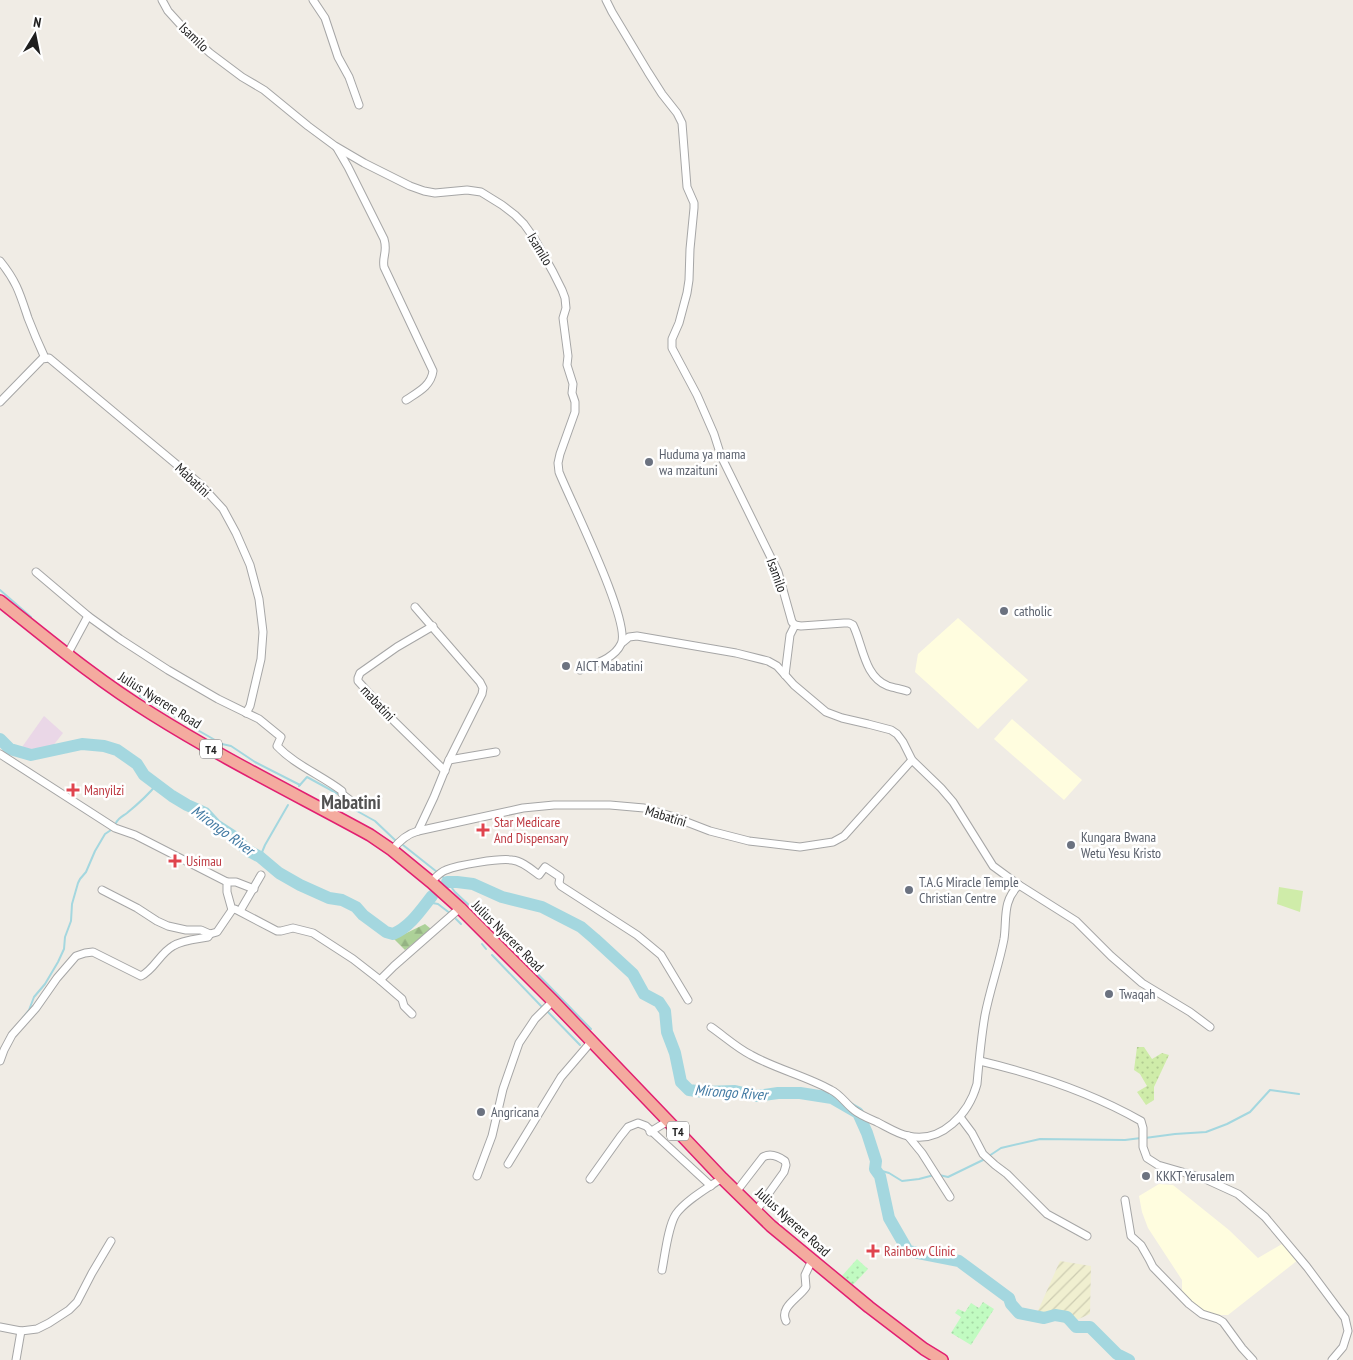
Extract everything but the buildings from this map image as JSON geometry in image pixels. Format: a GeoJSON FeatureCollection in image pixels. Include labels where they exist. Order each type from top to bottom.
{"type":"FeatureCollection","features":[{"type":"Feature","properties":{"kind":"highway","name":"Julius Nyerere Road"},"geometry":{"type":"LineString","coordinates":[[0,601],[67,655],[151,714],[225,757],[370,835],[436,877],[460,908],[547,1006],[591,1042],[771,1226],[868,1307],[924,1349],[942,1360]]}},
{"type":"Feature","properties":{"kind":"street","name":"Isamilo"},"geometry":{"type":"LineString","coordinates":[[162,0],[168,11],[195,40],[242,77],[264,90],[335,146],[364,163],[424,191],[435,193],[466,190],[481,192],[515,214],[524,224],[534,238],[562,290],[566,308],[563,318],[568,356],[567,365],[573,384],[572,394],[575,402],[575,412],[560,454],[559,472],[614,600],[623,642]]}},
{"type":"Feature","properties":{"kind":"street"},"geometry":{"type":"LineString","coordinates":[[313,0],[325,18],[332,41],[349,78],[359,106]]}},
{"type":"Feature","properties":{"kind":"street","name":"Isamilo"},"geometry":{"type":"LineString","coordinates":[[606,0],[648,72],[682,123],[687,187],[694,208],[687,293],[679,323],[672,339],[672,348],[697,395],[714,434],[721,456],[778,572],[790,617],[795,625]]}},
{"type":"Feature","properties":{"kind":"street"},"geometry":{"type":"LineString","coordinates":[[335,146],[352,175],[384,239],[386,251],[384,267],[433,371],[429,384],[406,400]]}},
{"type":"Feature","properties":{"kind":"street"},"geometry":{"type":"LineString","coordinates":[[0,262],[19,289],[45,358],[0,402]]}},
{"type":"Feature","properties":{"kind":"street","name":"Mabatini"},"geometry":{"type":"LineString","coordinates":[[45,358],[52,359],[172,460],[200,484],[223,509],[250,564],[259,599],[263,632],[261,659],[250,706],[246,713]]}},
{"type":"Feature","properties":{"kind":"street"},"geometry":{"type":"LineString","coordinates":[[36,572],[88,616],[120,639],[168,670],[231,706],[259,719],[281,736],[277,746],[285,754],[338,788],[350,800]]}},
{"type":"Feature","properties":{"kind":"street"},"geometry":{"type":"LineString","coordinates":[[415,606],[480,682],[483,688],[479,702],[449,760],[418,830]]}},
{"type":"Feature","properties":{"kind":"street"},"geometry":{"type":"LineString","coordinates":[[67,655],[88,616]]}},
{"type":"Feature","properties":{"kind":"street"},"geometry":{"type":"LineString","coordinates":[[784,675],[790,634],[795,625],[849,623],[853,626],[866,661],[876,679],[887,686],[908,691]]}},
{"type":"Feature","properties":{"kind":"street","name":"mabatini"},"geometry":{"type":"LineString","coordinates":[[433,626],[360,673],[358,681],[394,721],[445,771]]}},
{"type":"Feature","properties":{"kind":"street"},"geometry":{"type":"LineString","coordinates":[[580,670],[610,656],[629,637],[637,636],[736,653],[768,661],[776,666],[812,700],[834,716],[891,730],[903,742],[912,760],[941,788],[952,802],[993,866],[1076,921],[1110,956],[1142,983],[1190,1012],[1210,1027]]}},
{"type":"Feature","properties":{"kind":"street"},"geometry":{"type":"LineString","coordinates":[[449,760],[496,752]]}},
{"type":"Feature","properties":{"kind":"street"},"geometry":{"type":"LineString","coordinates":[[0,754],[116,828],[135,835],[227,882],[236,882],[254,889]]}},
{"type":"Feature","properties":{"kind":"street","name":"Mabatini"},"geometry":{"type":"LineString","coordinates":[[392,850],[406,835],[418,830],[523,808],[554,805],[610,805],[644,808],[710,831],[749,842],[800,847],[816,846],[833,842],[844,836],[912,760]]}},
{"type":"Feature","properties":{"kind":"street"},"geometry":{"type":"LineString","coordinates":[[436,877],[457,866],[504,860],[513,860],[539,875],[545,867],[560,877],[559,883],[561,886],[637,935],[661,954],[688,1000]]}},
{"type":"Feature","properties":{"kind":"street"},"geometry":{"type":"LineString","coordinates":[[0,1061],[12,1034],[36,1008],[57,978],[76,956],[85,952],[92,952],[141,976],[146,974],[156,961],[173,945],[208,937],[210,934],[218,932],[254,889],[261,875]]}},
{"type":"Feature","properties":{"kind":"street"},"geometry":{"type":"LineString","coordinates":[[227,882],[227,892],[236,911],[277,930],[294,928],[314,933],[380,980],[402,999],[404,1006],[412,1014]]}},
{"type":"Feature","properties":{"kind":"street"},"geometry":{"type":"LineString","coordinates":[[711,1027],[750,1055],[834,1091],[854,1111],[908,1136],[928,1137],[938,1133],[960,1117],[974,1095],[985,1014],[1004,937],[1005,914],[1010,896],[1019,885]]}},
{"type":"Feature","properties":{"kind":"street"},"geometry":{"type":"LineString","coordinates":[[102,890],[168,926],[186,930],[201,930],[210,934]]}},
{"type":"Feature","properties":{"kind":"street"},"geometry":{"type":"LineString","coordinates":[[380,980],[460,908]]}},
{"type":"Feature","properties":{"kind":"street"},"geometry":{"type":"LineString","coordinates":[[477,1176],[492,1136],[504,1089],[520,1043],[534,1019],[547,1006]]}},
{"type":"Feature","properties":{"kind":"street"},"geometry":{"type":"LineString","coordinates":[[508,1164],[561,1076],[591,1042]]}},
{"type":"Feature","properties":{"kind":"street"},"geometry":{"type":"LineString","coordinates":[[980,1061],[1029,1074],[1126,1113],[1141,1121],[1143,1147],[1147,1158],[1158,1165],[1203,1178],[1238,1194],[1264,1217],[1277,1232],[1307,1267],[1345,1318],[1348,1331],[1343,1347],[1332,1360]]}},
{"type":"Feature","properties":{"kind":"street"},"geometry":{"type":"LineString","coordinates":[[960,1117],[972,1133],[983,1154],[995,1166],[1012,1178],[1047,1214],[1087,1236]]}},
{"type":"Feature","properties":{"kind":"street"},"geometry":{"type":"LineString","coordinates":[[650,1132],[668,1121]]}},
{"type":"Feature","properties":{"kind":"street"},"geometry":{"type":"LineString","coordinates":[[590,1179],[628,1127],[638,1123],[646,1126],[650,1132],[711,1186]]}},
{"type":"Feature","properties":{"kind":"street"},"geometry":{"type":"LineString","coordinates":[[908,1136],[922,1153],[950,1197]]}},
{"type":"Feature","properties":{"kind":"street"},"geometry":{"type":"LineString","coordinates":[[736,1192],[765,1156],[772,1155],[785,1161],[784,1172],[756,1211]]}},
{"type":"Feature","properties":{"kind":"street"},"geometry":{"type":"LineString","coordinates":[[662,1270],[672,1222],[676,1214],[684,1205],[722,1178]]}},
{"type":"Feature","properties":{"kind":"street"},"geometry":{"type":"LineString","coordinates":[[1124,1200],[1131,1236],[1140,1245],[1153,1267],[1189,1304],[1202,1314],[1218,1319],[1226,1325],[1253,1360]]}},
{"type":"Feature","properties":{"kind":"street"},"geometry":{"type":"LineString","coordinates":[[0,1327],[21,1331],[43,1327],[72,1308],[111,1242]]}},
{"type":"Feature","properties":{"kind":"street"},"geometry":{"type":"LineString","coordinates":[[786,1321],[784,1311],[806,1288],[805,1275],[812,1260]]}},
{"type":"Feature","properties":{"kind":"street"},"geometry":{"type":"LineString","coordinates":[[16,1360],[21,1331]]}},
{"type":"Feature","properties":{"kind":"shaded area"},"geometry":{"type":"Polygon","coordinates":[[[958,618],[1028,680],[978,729],[915,672],[918,654],[958,618]]]}},
{"type":"Feature","properties":{"kind":"shaded area"},"geometry":{"type":"Polygon","coordinates":[[[44,716],[63,733],[52,747],[20,750],[44,716]]]}},
{"type":"Feature","properties":{"kind":"shaded area"},"geometry":{"type":"Polygon","coordinates":[[[1012,719],[1082,780],[1064,800],[994,739],[1012,719]]]}},
{"type":"Feature","properties":{"kind":"shaded area"},"geometry":{"type":"Polygon","coordinates":[[[1159,1184],[1173,1185],[1229,1230],[1258,1258],[1282,1244],[1298,1260],[1228,1315],[1205,1315],[1182,1293],[1182,1280],[1148,1228],[1142,1212],[1139,1196],[1159,1184]]]}},
{"type":"Feature","properties":{"kind":"green space"},"geometry":{"type":"Polygon","coordinates":[[[1279,887],[1303,891],[1300,912],[1277,904],[1279,887]]]}},
{"type":"Feature","properties":{"kind":"green space"},"geometry":{"type":"Polygon","coordinates":[[[425,924],[431,929],[405,950],[394,939],[425,924]]]}},
{"type":"Feature","properties":{"kind":"green space"},"geometry":{"type":"Polygon","coordinates":[[[1137,1047],[1144,1047],[1152,1059],[1162,1053],[1169,1055],[1154,1087],[1154,1100],[1146,1105],[1137,1092],[1147,1086],[1140,1074],[1134,1070],[1137,1047]]]}},
{"type":"Feature","properties":{"kind":"green space"},"geometry":{"type":"Polygon","coordinates":[[[857,1259],[868,1269],[852,1286],[841,1277],[857,1259]]]}},
{"type":"Feature","properties":{"kind":"green space"},"geometry":{"type":"Polygon","coordinates":[[[1060,1261],[1091,1266],[1090,1314],[1067,1324],[1037,1313],[1060,1261]]]}},
{"type":"Feature","properties":{"kind":"green space"},"geometry":{"type":"Polygon","coordinates":[[[983,1302],[994,1309],[971,1345],[951,1333],[961,1317],[955,1313],[958,1309],[965,1312],[971,1303],[979,1308],[983,1302]]]}},
{"type":"Feature","properties":{"kind":"waterway"},"geometry":{"type":"LineString","coordinates":[[0,590],[31,617]]}},
{"type":"Feature","properties":{"kind":"waterway"},"geometry":{"type":"LineString","coordinates":[[140,696],[222,744],[231,746],[255,762],[300,785]]}},
{"type":"Feature","properties":{"kind":"waterway","name":"Mirongo River"},"geometry":{"type":"LineString","coordinates":[[0,739],[10,749],[31,755],[82,744],[104,746],[117,750],[137,764],[144,775],[172,796],[205,813],[216,825],[233,836],[247,850],[260,857],[279,873],[329,898],[342,900],[356,907],[363,915],[386,932],[393,934],[405,927],[415,918],[432,896]]}},
{"type":"Feature","properties":{"kind":"waterway"},"geometry":{"type":"LineString","coordinates":[[299,786],[307,777],[340,795]]}},
{"type":"Feature","properties":{"kind":"waterway"},"geometry":{"type":"LineString","coordinates":[[116,823],[119,818],[143,799],[157,784]]}},
{"type":"Feature","properties":{"kind":"waterway"},"geometry":{"type":"LineString","coordinates":[[345,800],[348,806],[375,821],[395,840]]}},
{"type":"Feature","properties":{"kind":"waterway"},"geometry":{"type":"LineString","coordinates":[[260,857],[288,805]]}},
{"type":"Feature","properties":{"kind":"waterway"},"geometry":{"type":"LineString","coordinates":[[22,1019],[29,1010],[34,997],[45,984],[58,962],[64,949],[65,937],[71,921],[72,904],[78,883],[86,872],[105,834],[111,830]]}},
{"type":"Feature","properties":{"kind":"waterway"},"geometry":{"type":"LineString","coordinates":[[403,845],[437,872]]}},
{"type":"Feature","properties":{"kind":"waterway"},"geometry":{"type":"LineString","coordinates":[[440,875],[449,881]]}},
{"type":"Feature","properties":{"kind":"waterway","name":"Mirongo River"},"geometry":{"type":"LineString","coordinates":[[447,882],[473,884],[502,897],[542,907],[581,927],[595,939],[633,974],[644,994],[659,1002],[665,1011],[667,1032],[675,1053],[681,1082],[689,1090],[704,1092],[735,1091],[757,1096],[778,1093],[800,1093],[832,1098],[858,1113],[876,1161],[875,1169],[880,1176],[889,1218],[908,1251],[959,1261],[1009,1298],[1011,1304],[1019,1313],[1044,1318],[1055,1315],[1067,1317],[1076,1327],[1090,1327],[1117,1354],[1129,1360]]}},
{"type":"Feature","properties":{"kind":"waterway"},"geometry":{"type":"LineString","coordinates":[[452,882],[452,888],[455,892],[489,924],[591,1029]]}},
{"type":"Feature","properties":{"kind":"waterway"},"geometry":{"type":"LineString","coordinates":[[427,902],[438,904],[451,914]]}},
{"type":"Feature","properties":{"kind":"waterway"},"geometry":{"type":"LineString","coordinates":[[456,919],[461,924]]}},
{"type":"Feature","properties":{"kind":"waterway"},"geometry":{"type":"LineString","coordinates":[[482,944],[486,949]]}},
{"type":"Feature","properties":{"kind":"waterway"},"geometry":{"type":"LineString","coordinates":[[492,955],[543,1008]]}},
{"type":"Feature","properties":{"kind":"waterway"},"geometry":{"type":"LineString","coordinates":[[547,1011],[580,1045]]}},
{"type":"Feature","properties":{"kind":"waterway"},"geometry":{"type":"LineString","coordinates":[[1145,1138],[1206,1132],[1227,1124],[1250,1112],[1270,1090],[1299,1094]]}},
{"type":"Feature","properties":{"kind":"waterway"},"geometry":{"type":"LineString","coordinates":[[989,1156],[1001,1148],[1040,1139],[1125,1140],[1141,1138]]}},
{"type":"Feature","properties":{"kind":"waterway"},"geometry":{"type":"LineString","coordinates":[[939,1175],[948,1177],[985,1159]]}},
{"type":"Feature","properties":{"kind":"waterway"},"geometry":{"type":"LineString","coordinates":[[875,1169],[889,1173],[902,1181],[934,1175]]}},
{"type":"Feature","properties":{"kind":"place","name":"Huduma ya mama wa mzaituni"},"geometry":{"type":"Point","coordinates":[649,462]}},
{"type":"Feature","properties":{"kind":"place","name":"catholic"},"geometry":{"type":"Point","coordinates":[1004,611]}},
{"type":"Feature","properties":{"kind":"place","name":"AICT Mabatini"},"geometry":{"type":"Point","coordinates":[566,666]}},
{"type":"Feature","properties":{"kind":"place","name":"Manyilzi"},"geometry":{"type":"Point","coordinates":[73,790]}},
{"type":"Feature","properties":{"kind":"place","name":"Star Medicare And Dispensary"},"geometry":{"type":"Point","coordinates":[483,830]}},
{"type":"Feature","properties":{"kind":"place","name":"Kungara Bwana Wetu Yesu Kristo"},"geometry":{"type":"Point","coordinates":[1071,845]}},
{"type":"Feature","properties":{"kind":"place","name":"Usimau"},"geometry":{"type":"Point","coordinates":[175,861]}},
{"type":"Feature","properties":{"kind":"place","name":"T.A.G Miracle Temple Christian Centre"},"geometry":{"type":"Point","coordinates":[909,890]}},
{"type":"Feature","properties":{"kind":"place","name":"Twaqah"},"geometry":{"type":"Point","coordinates":[1109,994]}},
{"type":"Feature","properties":{"kind":"place","name":"Angricana"},"geometry":{"type":"Point","coordinates":[481,1112]}},
{"type":"Feature","properties":{"kind":"place","name":"KKKT Yerusalem"},"geometry":{"type":"Point","coordinates":[1146,1176]}},
{"type":"Feature","properties":{"kind":"place","name":"Rainbow Clinic"},"geometry":{"type":"Point","coordinates":[873,1251]}},
{"type":"Feature","properties":{"kind":"district","name":"Mabatini"},"geometry":{"type":"Point","coordinates":[351,802]}}]}
